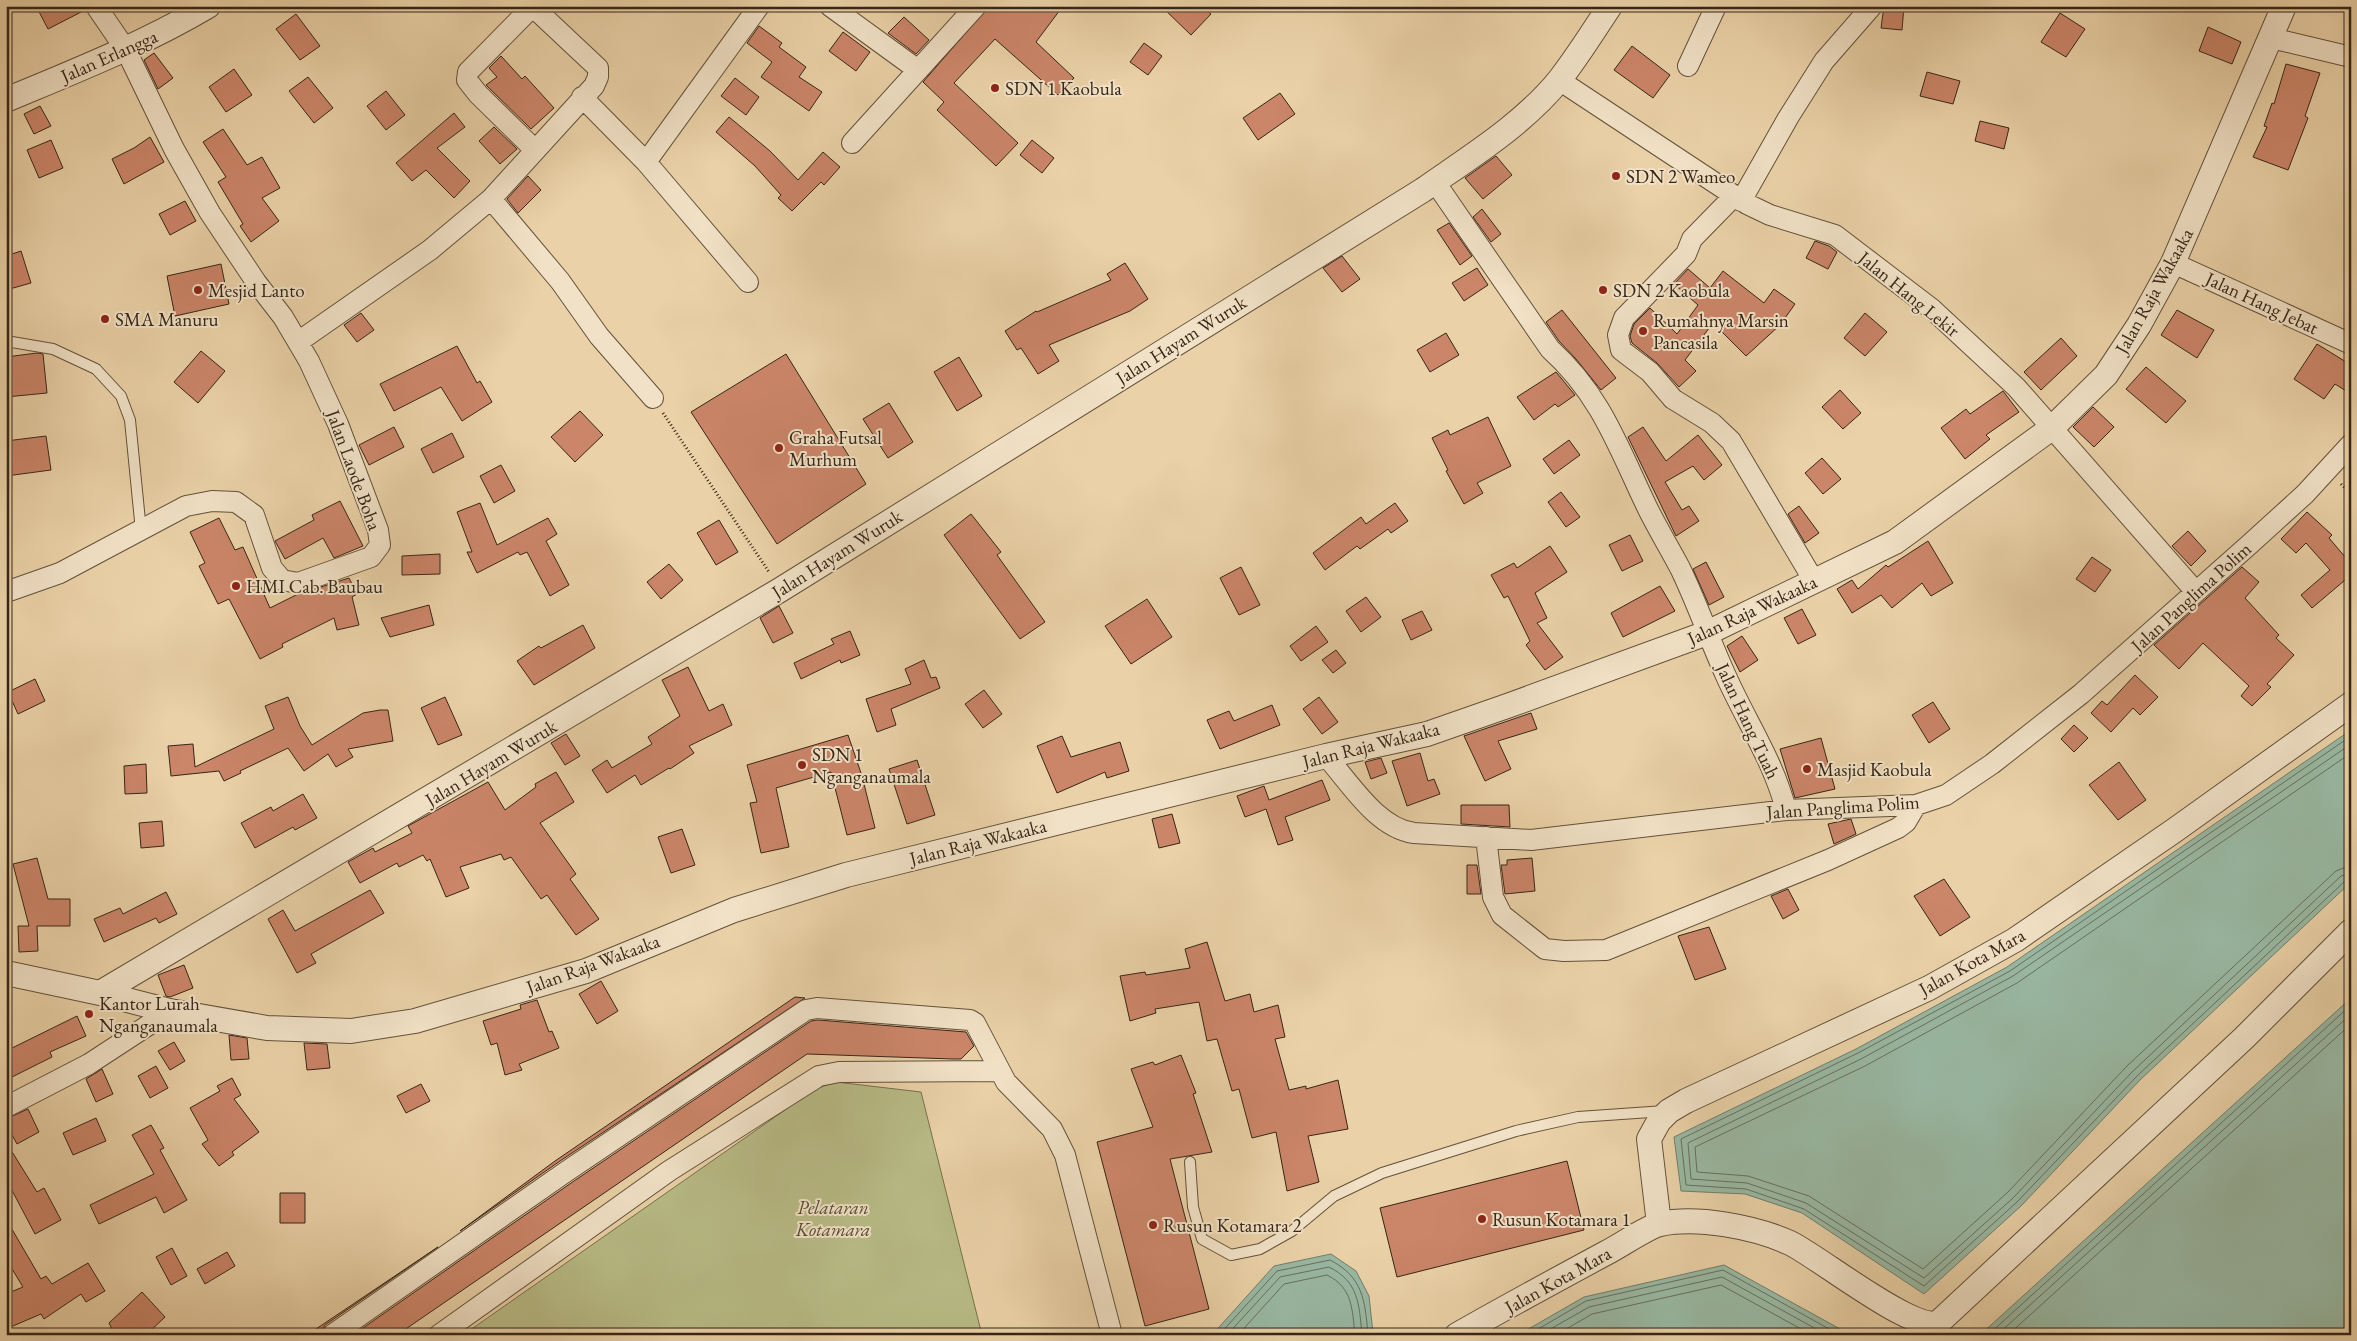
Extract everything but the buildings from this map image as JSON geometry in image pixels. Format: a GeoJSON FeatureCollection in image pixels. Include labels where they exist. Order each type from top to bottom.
{"type":"FeatureCollection","features":[{"type":"Feature","properties":{"kind":"street","name":"Jalan Laode Boha"},"geometry":{"type":"LineString","coordinates":[[6,592],[60,573],[141,532],[186,506],[212,501],[236,502],[254,516],[272,568],[282,580],[298,583],[371,557],[380,545],[378,530],[324,392],[298,342],[210,213],[174,149],[126,50],[96,6]]}},
{"type":"Feature","properties":{"kind":"street","name":"Jalan Erlangga"},"geometry":{"type":"LineString","coordinates":[[6,100],[126,50],[166,31],[208,6]]}},
{"type":"Feature","properties":{"kind":"street"},"geometry":{"type":"LineString","coordinates":[[298,342],[430,250],[491,199],[594,86],[598,77],[598,68],[532,6],[468,72],[467,80],[478,94],[535,150]]}},
{"type":"Feature","properties":{"kind":"street"},"geometry":{"type":"LineString","coordinates":[[646,162],[759,6]]}},
{"type":"Feature","properties":{"kind":"street"},"geometry":{"type":"LineString","coordinates":[[830,6],[918,70]]}},
{"type":"Feature","properties":{"kind":"street"},"geometry":{"type":"LineString","coordinates":[[852,143],[976,6]]}},
{"type":"Feature","properties":{"kind":"street","name":"Jalan Hayam Wuruk"},"geometry":{"type":"LineString","coordinates":[[100,994],[780,590],[1435,182],[1502,134],[1559,80],[1610,6]]}},
{"type":"Feature","properties":{"kind":"street"},"geometry":{"type":"LineString","coordinates":[[1688,66],[1716,6]]}},
{"type":"Feature","properties":{"kind":"street"},"geometry":{"type":"LineString","coordinates":[[1814,581],[1731,441],[1712,423],[1674,400],[1650,372],[1621,350],[1618,336],[1624,318],[1686,254],[1692,240],[1738,198],[1824,61],[1872,6]]}},
{"type":"Feature","properties":{"kind":"street","name":"Jalan Raja Wakaaka"},"geometry":{"type":"LineString","coordinates":[[100,994],[170,1011],[267,1028],[351,1031],[415,1021],[586,971],[734,910],[846,875],[1326,756],[1427,734],[1707,632],[1895,542],[2053,428],[2106,375],[2139,326],[2174,263],[2284,6]]}},
{"type":"Feature","properties":{"kind":"street"},"geometry":{"type":"LineString","coordinates":[[2271,38],[2351,57]]}},
{"type":"Feature","properties":{"kind":"street","name":"Jalan Hang Lekir"},"geometry":{"type":"LineString","coordinates":[[1559,80],[1738,198],[1770,215],[1835,235],[1932,308],[2016,387],[2196,592]]}},
{"type":"Feature","properties":{"kind":"street"},"geometry":{"type":"LineString","coordinates":[[582,97],[646,162],[748,282]]}},
{"type":"Feature","properties":{"kind":"street","name":"Jalan Hang Tuah"},"geometry":{"type":"LineString","coordinates":[[1435,182],[1550,349],[1570,367],[1612,429],[1646,505],[1681,570],[1707,632],[1762,746],[1782,794],[1786,810]]}},
{"type":"Feature","properties":{"kind":"street"},"geometry":{"type":"LineString","coordinates":[[491,199],[560,281],[599,336],[653,398]]}},
{"type":"Feature","properties":{"kind":"street","name":"Jalan Hang Jebat"},"geometry":{"type":"LineString","coordinates":[[2174,263],[2351,344]]}},
{"type":"Feature","properties":{"kind":"street","name":"Jalan Panglima Polim"},"geometry":{"type":"LineString","coordinates":[[1326,756],[1384,822],[1402,832],[1531,840],[1786,810],[1916,805],[1946,795],[1992,764],[2081,694],[2305,494],[2351,444]]}},
{"type":"Feature","properties":{"kind":"street","name":"Jalan Kota Mara"},"geometry":{"type":"LineString","coordinates":[[1659,1224],[1649,1139],[1659,1121],[1669,1111],[1686,1100],[1928,988],[2015,940],[2175,830],[2351,704]]}},
{"type":"Feature","properties":{"kind":"street"},"geometry":{"type":"LineString","coordinates":[[1486,837],[1494,896],[1502,915],[1545,948],[1564,951],[1606,950],[1828,860],[1898,828],[1906,822],[1916,805]]}},
{"type":"Feature","properties":{"kind":"street","name":"Jalan Kota Mara"},"geometry":{"type":"LineString","coordinates":[[1456,1335],[1659,1224],[1707,1222],[1735,1225],[1790,1243],[1890,1306],[1921,1322],[1931,1325],[1938,1323],[2244,1038],[2351,931]]}},
{"type":"Feature","properties":{"kind":"street"},"geometry":{"type":"LineString","coordinates":[[6,974],[100,994]]}},
{"type":"Feature","properties":{"kind":"street"},"geometry":{"type":"LineString","coordinates":[[332,1335],[568,1171],[806,1010],[817,1008],[970,1020],[977,1027],[998,1071],[1012,1090],[1052,1129],[1064,1155],[1112,1335]]}},
{"type":"Feature","properties":{"kind":"street"},"geometry":{"type":"LineString","coordinates":[[6,1106],[89,1064],[170,1011]]}},
{"type":"Feature","properties":{"kind":"street"},"geometry":{"type":"LineString","coordinates":[[439,1335],[669,1171],[819,1076],[839,1072],[998,1071]]}},
{"type":"Feature","properties":{"kind":"lane"},"geometry":{"type":"LineString","coordinates":[[6,341],[53,349],[96,369],[121,396],[130,420],[141,532]]}},
{"type":"Feature","properties":{"kind":"lane"},"geometry":{"type":"LineString","coordinates":[[1190,1162],[1193,1207],[1202,1239],[1231,1255],[1260,1249],[1292,1231],[1334,1196],[1382,1173],[1516,1131],[1578,1116],[1669,1111]]}},
{"type":"Feature","properties":{"kind":"path"},"geometry":{"type":"LineString","coordinates":[[653,398],[780,590]]}},
{"type":"Feature","properties":{"kind":"green space","name":"Pelataran Kotamara"},"geometry":{"type":"Polygon","coordinates":[[[836,1082],[921,1092],[982,1335],[463,1335],[815,1089],[836,1082]]]}},
{"type":"Feature","properties":{"kind":"water"},"geometry":{"type":"Polygon","coordinates":[[[2351,730],[2351,882],[2140,1080],[2021,1206],[1924,1294],[1802,1213],[1745,1194],[1681,1191],[1674,1137],[1856,1049],[2007,967],[2351,730]]]}},
{"type":"Feature","properties":{"kind":"water"},"geometry":{"type":"Polygon","coordinates":[[[2351,998],[2351,1335],[1980,1335],[2351,998]]]}},
{"type":"Feature","properties":{"kind":"water"},"geometry":{"type":"Polygon","coordinates":[[[1331,1254],[1356,1271],[1369,1296],[1373,1333],[1371,1335],[1212,1335],[1274,1266],[1331,1254]]]}},
{"type":"Feature","properties":{"kind":"water"},"geometry":{"type":"Polygon","coordinates":[[[1724,1265],[1851,1335],[1518,1335],[1584,1297],[1724,1265]]]}},
{"type":"Feature","properties":{"kind":"place","name":"SDN 1 Kaobula"},"geometry":{"type":"Point","coordinates":[995,88]}},
{"type":"Feature","properties":{"kind":"place","name":"SDN 2 Wameo"},"geometry":{"type":"Point","coordinates":[1616,176]}},
{"type":"Feature","properties":{"kind":"place","name":"Mesjid Lanto"},"geometry":{"type":"Point","coordinates":[198,290]}},
{"type":"Feature","properties":{"kind":"place","name":"SDN 2 Kaobula"},"geometry":{"type":"Point","coordinates":[1603,290]}},
{"type":"Feature","properties":{"kind":"place","name":"SMA Manuru"},"geometry":{"type":"Point","coordinates":[105,319]}},
{"type":"Feature","properties":{"kind":"place","name":"Rumahnya Marsin Pancasila"},"geometry":{"type":"Point","coordinates":[1643,331]}},
{"type":"Feature","properties":{"kind":"place","name":"Graha Futsal Murhum"},"geometry":{"type":"Point","coordinates":[779,448]}},
{"type":"Feature","properties":{"kind":"place","name":"HMI Cab. Baubau"},"geometry":{"type":"Point","coordinates":[236,586]}},
{"type":"Feature","properties":{"kind":"place","name":"SDN 1 Nganganaumala"},"geometry":{"type":"Point","coordinates":[802,765]}},
{"type":"Feature","properties":{"kind":"place","name":"Masjid Kaobula"},"geometry":{"type":"Point","coordinates":[1807,769]}},
{"type":"Feature","properties":{"kind":"place","name":"Kantor Lurah Nganganaumala"},"geometry":{"type":"Point","coordinates":[89,1014]}},
{"type":"Feature","properties":{"kind":"place","name":"Rusun Kotamara 1"},"geometry":{"type":"Point","coordinates":[1482,1219]}},
{"type":"Feature","properties":{"kind":"place","name":"Rusun Kotamara 2"},"geometry":{"type":"Point","coordinates":[1153,1225]}}]}
